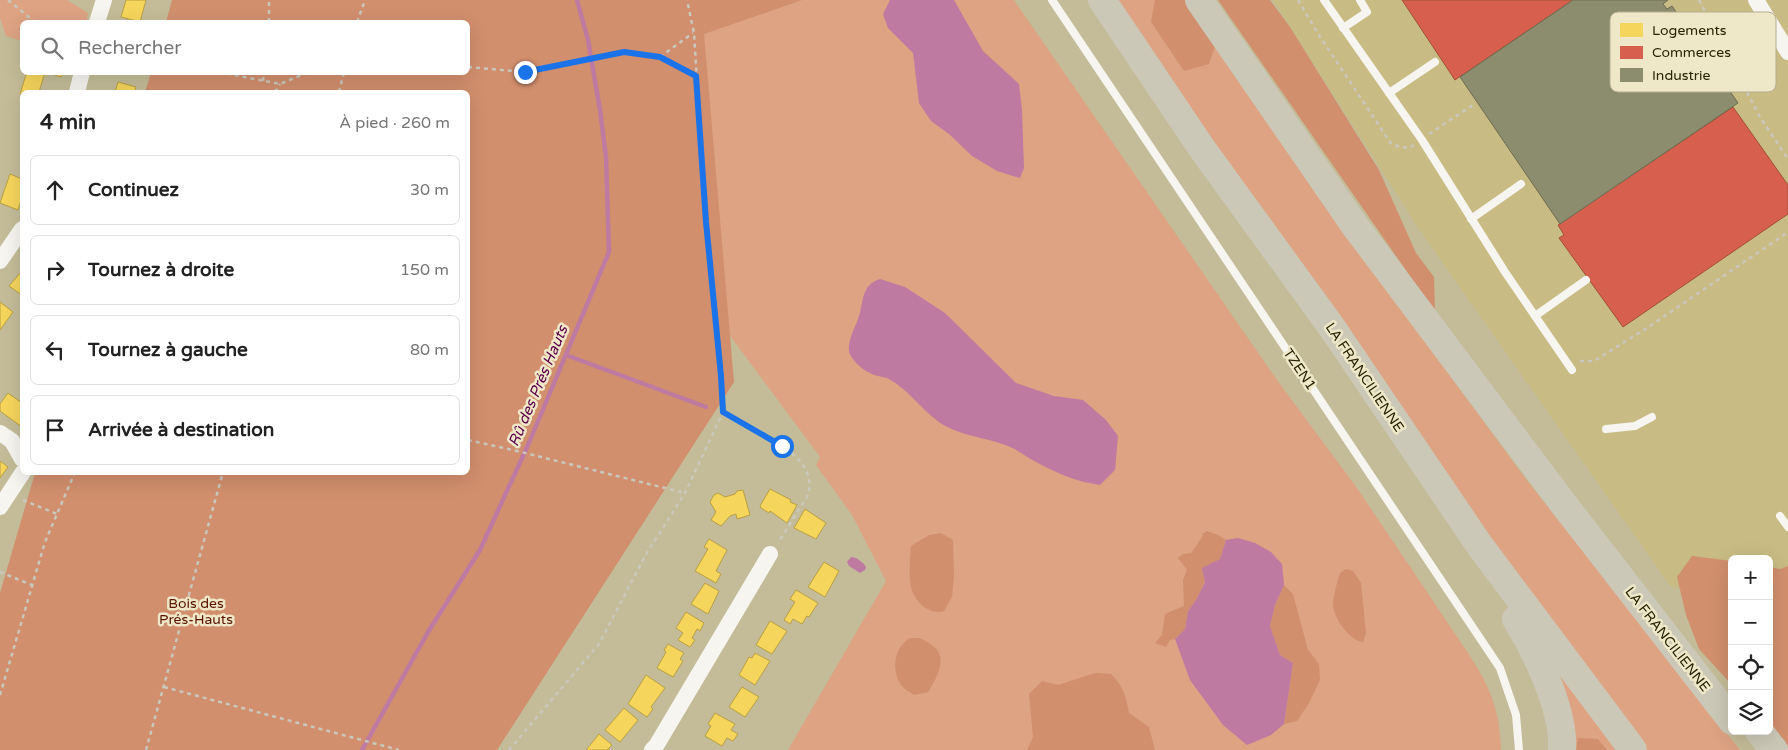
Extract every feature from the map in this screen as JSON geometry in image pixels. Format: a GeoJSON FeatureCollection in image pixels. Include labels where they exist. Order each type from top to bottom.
{"type":"FeatureCollection","features":[{"type":"Feature","properties":{"kind":"highway","name":"LA FRANCILIENNE"},"geometry":{"type":"LineString","coordinates":[[1102,0],[1203,150],[1333,330],[1480,546],[1633,750]]}},
{"type":"Feature","properties":{"kind":"highway","name":"LA FRANCILIENNE"},"geometry":{"type":"LineString","coordinates":[[1199,0],[1355,226],[1562,502],[1728,716]]}},
{"type":"Feature","properties":{"kind":"highway"},"geometry":{"type":"LineString","coordinates":[[1480,546],[1494,583],[1528,638],[1546,679],[1560,726],[1562,750]]}},
{"type":"Feature","properties":{"kind":"highway"},"geometry":{"type":"LineString","coordinates":[[1676,650],[1728,695]]}},
{"type":"Feature","properties":{"kind":"highway"},"geometry":{"type":"LineString","coordinates":[[1743,735],[1755,750]]}},
{"type":"Feature","properties":{"kind":"highway"},"geometry":{"type":"LineString","coordinates":[[1762,735],[1774,750]]}},
{"type":"Feature","properties":{"kind":"street"},"geometry":{"type":"LineString","coordinates":[[98,20],[104,0]]}},
{"type":"Feature","properties":{"kind":"street"},"geometry":{"type":"LineString","coordinates":[[1756,0],[1763,12]]}},
{"type":"Feature","properties":{"kind":"street"},"geometry":{"type":"LineString","coordinates":[[1776,32],[1788,52]]}},
{"type":"Feature","properties":{"kind":"street"},"geometry":{"type":"LineString","coordinates":[[77,90],[81,75]]}},
{"type":"Feature","properties":{"kind":"street"},"geometry":{"type":"LineString","coordinates":[[0,261],[20,232]]}},
{"type":"Feature","properties":{"kind":"street"},"geometry":{"type":"LineString","coordinates":[[0,433],[12,441],[20,455]]}},
{"type":"Feature","properties":{"kind":"street"},"geometry":{"type":"LineString","coordinates":[[0,507],[21,475]]}},
{"type":"Feature","properties":{"kind":"street"},"geometry":{"type":"LineString","coordinates":[[652,750],[770,554]]}},
{"type":"Feature","properties":{"kind":"lane","name":"TZEN1"},"geometry":{"type":"LineString","coordinates":[[1052,0],[1500,668],[1516,715],[1519,750]]}},
{"type":"Feature","properties":{"kind":"lane"},"geometry":{"type":"LineString","coordinates":[[1324,0],[1422,140],[1471,219],[1572,370]]}},
{"type":"Feature","properties":{"kind":"lane"},"geometry":{"type":"LineString","coordinates":[[1343,28],[1367,12],[1360,0]]}},
{"type":"Feature","properties":{"kind":"lane"},"geometry":{"type":"LineString","coordinates":[[1389,93],[1435,62]]}},
{"type":"Feature","properties":{"kind":"lane"},"geometry":{"type":"LineString","coordinates":[[1471,219],[1521,184]]}},
{"type":"Feature","properties":{"kind":"lane"},"geometry":{"type":"LineString","coordinates":[[1535,316],[1586,280]]}},
{"type":"Feature","properties":{"kind":"lane"},"geometry":{"type":"LineString","coordinates":[[1606,429],[1635,426],[1652,417]]}},
{"type":"Feature","properties":{"kind":"lane"},"geometry":{"type":"LineString","coordinates":[[1780,516],[1788,527]]}},
{"type":"Feature","properties":{"kind":"path"},"geometry":{"type":"LineString","coordinates":[[8,0],[33,20]]}},
{"type":"Feature","properties":{"kind":"path"},"geometry":{"type":"LineString","coordinates":[[269,0],[269,20]]}},
{"type":"Feature","properties":{"kind":"path"},"geometry":{"type":"LineString","coordinates":[[358,20],[365,0]]}},
{"type":"Feature","properties":{"kind":"path"},"geometry":{"type":"LineString","coordinates":[[509,750],[599,644],[645,556],[684,493],[723,412],[706,222],[694,33],[687,0]]}},
{"type":"Feature","properties":{"kind":"path"},"geometry":{"type":"LineString","coordinates":[[1298,0],[1317,32]]}},
{"type":"Feature","properties":{"kind":"path"},"geometry":{"type":"LineString","coordinates":[[1699,0],[1705,12]]}},
{"type":"Feature","properties":{"kind":"path"},"geometry":{"type":"LineString","coordinates":[[660,57],[694,33]]}},
{"type":"Feature","properties":{"kind":"path"},"geometry":{"type":"LineString","coordinates":[[470,67],[525,72],[624,52],[660,57],[696,76]]}},
{"type":"Feature","properties":{"kind":"path"},"geometry":{"type":"LineString","coordinates":[[234,75],[280,84],[302,75]]}},
{"type":"Feature","properties":{"kind":"path"},"geometry":{"type":"LineString","coordinates":[[263,81],[264,75]]}},
{"type":"Feature","properties":{"kind":"path"},"geometry":{"type":"LineString","coordinates":[[339,90],[343,75]]}},
{"type":"Feature","properties":{"kind":"path"},"geometry":{"type":"LineString","coordinates":[[276,90],[280,84]]}},
{"type":"Feature","properties":{"kind":"path"},"geometry":{"type":"LineString","coordinates":[[1747,92],[1760,117],[1788,159]]}},
{"type":"Feature","properties":{"kind":"path"},"geometry":{"type":"LineString","coordinates":[[1566,361],[1594,361],[1657,321],[1788,232]]}},
{"type":"Feature","properties":{"kind":"path"},"geometry":{"type":"LineString","coordinates":[[723,412],[790,452],[798,458],[807,471],[810,487],[808,495],[770,554]]}},
{"type":"Feature","properties":{"kind":"path"},"geometry":{"type":"LineString","coordinates":[[470,440],[684,493]]}},
{"type":"Feature","properties":{"kind":"path"},"geometry":{"type":"LineString","coordinates":[[0,695],[45,542],[74,475]]}},
{"type":"Feature","properties":{"kind":"path"},"geometry":{"type":"LineString","coordinates":[[146,750],[222,475]]}},
{"type":"Feature","properties":{"kind":"path"},"geometry":{"type":"LineString","coordinates":[[19,498],[57,514]]}},
{"type":"Feature","properties":{"kind":"path"},"geometry":{"type":"LineString","coordinates":[[0,572],[32,585]]}},
{"type":"Feature","properties":{"kind":"path"},"geometry":{"type":"LineString","coordinates":[[164,687],[399,750]]}},
{"type":"Feature","properties":{"kind":"shaded area"},"geometry":{"type":"Polygon","coordinates":[[[0,0],[67,0],[88,13],[86,20],[20,20],[20,40],[6,36],[0,18],[0,0]]]}},
{"type":"Feature","properties":{"kind":"shaded area"},"geometry":{"type":"Polygon","coordinates":[[[796,0],[1014,0],[1277,380],[1357,488],[1468,653],[1488,688],[1496,710],[1501,750],[788,750],[886,581],[852,515],[816,465],[820,457],[728,333],[695,36],[796,0]]]}},
{"type":"Feature","properties":{"kind":"shaded area"},"geometry":{"type":"Polygon","coordinates":[[[890,0],[954,0],[983,51],[1019,84],[1024,168],[1020,178],[997,171],[972,156],[949,134],[931,121],[919,103],[913,53],[888,28],[883,14],[890,0]]]}},
{"type":"Feature","properties":{"kind":"shaded area"},"geometry":{"type":"Polygon","coordinates":[[[1114,0],[1186,0],[1399,306],[1525,478],[1740,750],[1646,750],[1463,501],[1114,0]]]}},
{"type":"Feature","properties":{"kind":"shaded area"},"geometry":{"type":"Polygon","coordinates":[[[1273,0],[1788,0],[1788,593],[1773,595],[1773,555],[1728,555],[1728,593],[1671,587],[1421,232],[1273,0]]]}},
{"type":"Feature","properties":{"kind":"shaded area"},"geometry":{"type":"Polygon","coordinates":[[[880,279],[905,287],[945,313],[1016,383],[1054,396],[1083,400],[1106,420],[1118,436],[1115,470],[1100,485],[1083,482],[1067,476],[1044,466],[1006,445],[950,429],[935,419],[888,378],[874,375],[863,369],[856,363],[849,352],[850,341],[866,289],[869,285],[880,279]]]}},
{"type":"Feature","properties":{"kind":"shaded area"},"geometry":{"type":"Polygon","coordinates":[[[1238,538],[1255,543],[1271,552],[1282,564],[1284,585],[1275,605],[1270,626],[1280,655],[1293,663],[1284,724],[1271,735],[1247,745],[1223,725],[1190,680],[1175,639],[1185,629],[1188,611],[1205,582],[1202,568],[1220,559],[1226,540],[1238,538]]]}},
{"type":"Feature","properties":{"kind":"shaded area"},"geometry":{"type":"Polygon","coordinates":[[[851,557],[863,563],[866,567],[865,570],[860,573],[849,566],[847,562],[851,557]]]}},
{"type":"Feature","properties":{"kind":"shaded area"},"geometry":{"type":"Polygon","coordinates":[[[1553,664],[1621,750],[1569,750],[1553,664]]]}},
{"type":"Feature","properties":{"kind":"green space","name":"Bois des Prés-Hauts"},"geometry":{"type":"Polygon","coordinates":[[[172,0],[802,0],[704,34],[734,382],[497,750],[0,750],[0,593],[34,475],[470,475],[470,90],[146,90],[150,75],[470,75],[470,20],[167,20],[172,0]]]}},
{"type":"Feature","properties":{"kind":"green space"},"geometry":{"type":"Polygon","coordinates":[[[1155,0],[1186,0],[1216,43],[1209,64],[1184,71],[1151,22],[1155,0]]]}},
{"type":"Feature","properties":{"kind":"green space"},"geometry":{"type":"Polygon","coordinates":[[[1218,0],[1270,0],[1290,27],[1379,170],[1416,253],[1434,277],[1435,312],[1218,0]]]}},
{"type":"Feature","properties":{"kind":"green space"},"geometry":{"type":"Polygon","coordinates":[[[1207,531],[1226,540],[1220,559],[1203,568],[1205,581],[1196,600],[1188,611],[1185,629],[1175,639],[1170,640],[1166,647],[1155,643],[1162,635],[1165,614],[1184,606],[1183,580],[1187,570],[1178,558],[1183,554],[1191,553],[1203,536],[1202,534],[1207,531]]]}},
{"type":"Feature","properties":{"kind":"green space"},"geometry":{"type":"Polygon","coordinates":[[[941,533],[953,540],[954,576],[952,597],[944,611],[934,612],[922,605],[911,589],[911,546],[929,535],[941,533]]]}},
{"type":"Feature","properties":{"kind":"green space"},"geometry":{"type":"Polygon","coordinates":[[[1692,556],[1728,560],[1728,681],[1699,649],[1686,615],[1677,577],[1692,556]]]}},
{"type":"Feature","properties":{"kind":"green space"},"geometry":{"type":"Polygon","coordinates":[[[1788,566],[1788,746],[1773,730],[1773,568],[1780,569],[1788,566]]]}},
{"type":"Feature","properties":{"kind":"green space"},"geometry":{"type":"Polygon","coordinates":[[[1346,569],[1353,571],[1361,583],[1366,633],[1363,642],[1353,638],[1343,628],[1334,610],[1333,600],[1340,573],[1346,569]]]}},
{"type":"Feature","properties":{"kind":"green space"},"geometry":{"type":"Polygon","coordinates":[[[1284,585],[1293,594],[1308,650],[1319,664],[1320,680],[1309,703],[1297,721],[1284,724],[1293,663],[1280,655],[1270,626],[1275,605],[1284,585]]]}},
{"type":"Feature","properties":{"kind":"green space"},"geometry":{"type":"Polygon","coordinates":[[[910,638],[921,639],[932,645],[940,655],[941,661],[938,674],[928,692],[914,695],[901,685],[895,665],[900,647],[910,638]]]}},
{"type":"Feature","properties":{"kind":"green space"},"geometry":{"type":"Polygon","coordinates":[[[1095,673],[1111,674],[1115,678],[1127,701],[1129,713],[1149,727],[1155,750],[1027,750],[1033,737],[1029,694],[1042,681],[1058,685],[1095,673]]]}},
{"type":"Feature","properties":{"kind":"green space"},"geometry":{"type":"Polygon","coordinates":[[[1578,738],[1598,739],[1607,750],[1576,750],[1578,738]]]}},
{"type":"Feature","properties":{"kind":"building: Logements"},"geometry":{"type":"Polygon","coordinates":[[[126,0],[146,0],[141,20],[121,17],[126,0]]]}},
{"type":"Feature","properties":{"kind":"building: Logements"},"geometry":{"type":"Polygon","coordinates":[[[26,75],[44,75],[40,90],[21,90],[26,75]]]}},
{"type":"Feature","properties":{"kind":"building: Logements"},"geometry":{"type":"Polygon","coordinates":[[[118,82],[136,87],[135,90],[116,90],[118,82]]]}},
{"type":"Feature","properties":{"kind":"building: Logements"},"geometry":{"type":"Polygon","coordinates":[[[10,174],[20,178],[20,204],[18,210],[0,203],[10,174]]]}},
{"type":"Feature","properties":{"kind":"building: Logements"},"geometry":{"type":"Polygon","coordinates":[[[20,273],[20,294],[9,286],[20,273]]]}},
{"type":"Feature","properties":{"kind":"building: Logements"},"geometry":{"type":"Polygon","coordinates":[[[0,302],[13,312],[0,330],[0,302]]]}},
{"type":"Feature","properties":{"kind":"building: Logements"},"geometry":{"type":"Polygon","coordinates":[[[8,393],[20,402],[20,426],[0,411],[0,404],[8,393]]]}},
{"type":"Feature","properties":{"kind":"building: Logements"},"geometry":{"type":"Polygon","coordinates":[[[0,461],[8,467],[0,478],[0,461]]]}},
{"type":"Feature","properties":{"kind":"building: Logements"},"geometry":{"type":"Polygon","coordinates":[[[770,489],[797,505],[787,523],[760,506],[770,489]]]}},
{"type":"Feature","properties":{"kind":"building: Logements"},"geometry":{"type":"Polygon","coordinates":[[[743,490],[750,515],[737,519],[736,514],[730,516],[721,526],[711,520],[716,512],[710,502],[714,495],[718,493],[725,497],[743,490]]]}},
{"type":"Feature","properties":{"kind":"building: Logements"},"geometry":{"type":"Polygon","coordinates":[[[805,509],[826,523],[816,539],[794,528],[805,509]]]}},
{"type":"Feature","properties":{"kind":"building: Logements"},"geometry":{"type":"Polygon","coordinates":[[[709,539],[727,550],[716,571],[721,574],[716,583],[695,571],[708,549],[704,547],[709,539]]]}},
{"type":"Feature","properties":{"kind":"building: Logements"},"geometry":{"type":"Polygon","coordinates":[[[824,562],[839,571],[825,597],[808,587],[824,562]]]}},
{"type":"Feature","properties":{"kind":"building: Logements"},"geometry":{"type":"Polygon","coordinates":[[[705,583],[719,591],[708,614],[691,604],[705,583]]]}},
{"type":"Feature","properties":{"kind":"building: Logements"},"geometry":{"type":"Polygon","coordinates":[[[796,590],[818,603],[802,624],[793,619],[790,624],[784,620],[795,602],[790,599],[796,590]]]}},
{"type":"Feature","properties":{"kind":"building: Logements"},"geometry":{"type":"Polygon","coordinates":[[[686,612],[704,623],[700,631],[697,629],[692,638],[695,640],[690,647],[678,640],[683,633],[676,628],[686,612]]]}},
{"type":"Feature","properties":{"kind":"building: Logements"},"geometry":{"type":"Polygon","coordinates":[[[770,621],[787,631],[772,654],[756,645],[770,621]]]}},
{"type":"Feature","properties":{"kind":"building: Logements"},"geometry":{"type":"Polygon","coordinates":[[[668,644],[684,653],[680,659],[683,661],[673,677],[657,668],[666,652],[664,650],[668,644]]]}},
{"type":"Feature","properties":{"kind":"building: Logements"},"geometry":{"type":"Polygon","coordinates":[[[755,653],[770,661],[755,685],[739,675],[749,657],[752,658],[755,653]]]}},
{"type":"Feature","properties":{"kind":"building: Logements"},"geometry":{"type":"Polygon","coordinates":[[[646,675],[665,688],[651,707],[653,709],[647,717],[628,704],[646,675]]]}},
{"type":"Feature","properties":{"kind":"building: Logements"},"geometry":{"type":"Polygon","coordinates":[[[742,687],[759,697],[745,717],[729,707],[742,687]]]}},
{"type":"Feature","properties":{"kind":"building: Logements"},"geometry":{"type":"Polygon","coordinates":[[[624,708],[638,720],[620,742],[605,730],[624,708]]]}},
{"type":"Feature","properties":{"kind":"building: Logements"},"geometry":{"type":"Polygon","coordinates":[[[715,713],[735,724],[731,730],[738,734],[733,741],[727,738],[722,746],[705,736],[711,726],[708,724],[715,713]]]}},
{"type":"Feature","properties":{"kind":"building: Logements"},"geometry":{"type":"Polygon","coordinates":[[[599,734],[612,745],[607,750],[586,750],[599,734]]]}},
{"type":"Feature","properties":{"kind":"building: Commerces"},"geometry":{"type":"Polygon","coordinates":[[[1402,0],[1573,0],[1455,80],[1402,0]]]}},
{"type":"Feature","properties":{"kind":"building: Commerces"},"geometry":{"type":"Polygon","coordinates":[[[1733,107],[1788,185],[1788,214],[1623,327],[1559,238],[1564,235],[1558,225],[1733,107]]]}},
{"type":"Feature","properties":{"kind":"building: Industrie"},"geometry":{"type":"Polygon","coordinates":[[[1573,0],[1668,0],[1663,4],[1667,9],[1672,6],[1676,12],[1610,12],[1610,92],[1731,92],[1738,103],[1560,224],[1460,77],[1573,0]]]}},
{"type":"Feature","properties":{"kind":"waterway","name":"Rû des Prés Hauts"},"geometry":{"type":"LineString","coordinates":[[362,750],[428,632],[480,550],[528,445],[609,252],[606,157],[588,40],[577,0]]}},
{"type":"Feature","properties":{"kind":"waterway"},"geometry":{"type":"LineString","coordinates":[[566,355],[706,407]]}},
{"type":"Feature","properties":{"kind":"route"},"geometry":{"type":"LineString","coordinates":[[525,72],[624,52],[660,57],[696,76],[706,222],[723,412],[782,446]]}}]}
